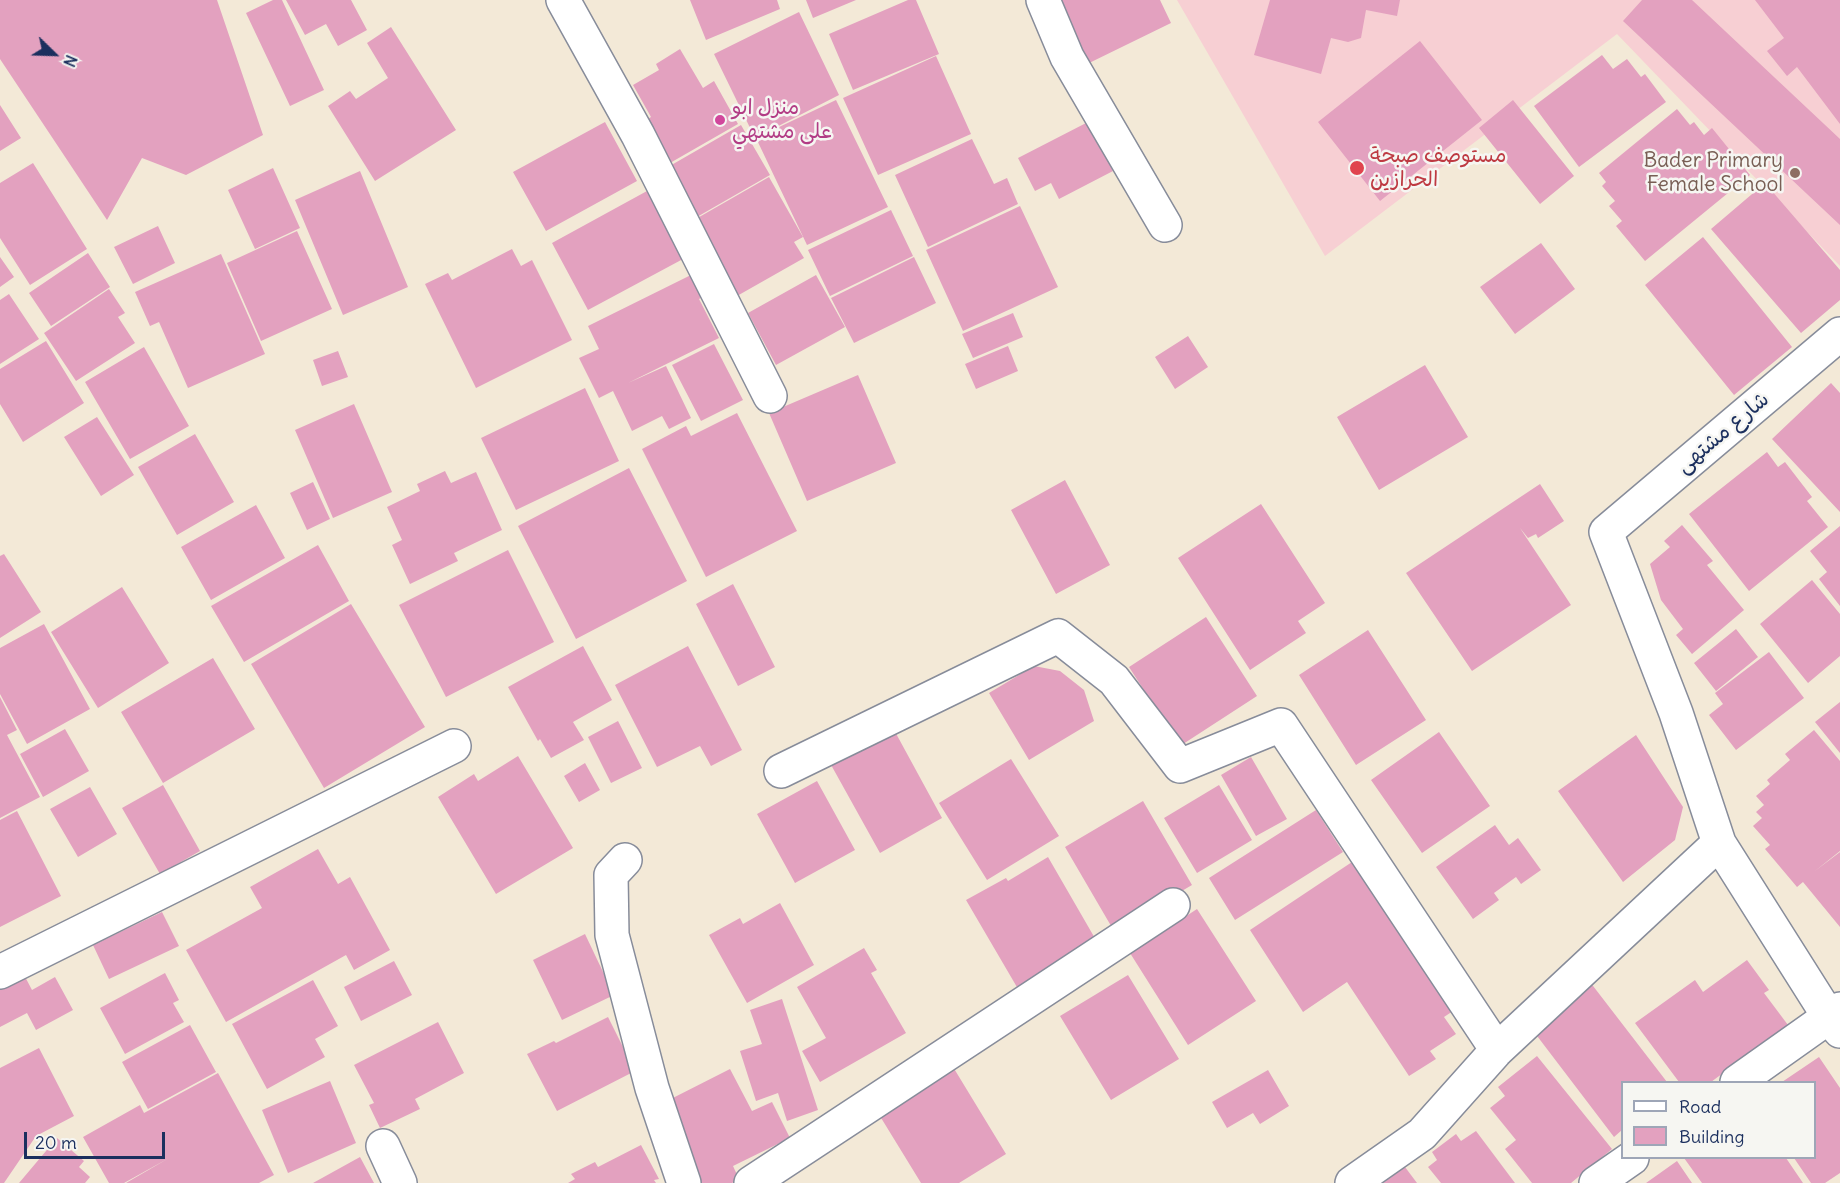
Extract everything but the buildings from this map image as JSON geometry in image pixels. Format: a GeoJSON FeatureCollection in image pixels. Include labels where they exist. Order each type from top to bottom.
{"type":"FeatureCollection","features":[{"type":"Feature","properties":{"kind":"street"},"geometry":{"type":"LineString","coordinates":[[563,0],[638,135],[770,396]]}},
{"type":"Feature","properties":{"kind":"street"},"geometry":{"type":"LineString","coordinates":[[1043,0],[1067,57],[1165,225]]}},
{"type":"Feature","properties":{"kind":"street","name":"شارع مشتهى"},"geometry":{"type":"LineString","coordinates":[[1719,843],[1676,713],[1606,532],[1840,334]]}},
{"type":"Feature","properties":{"kind":"street"},"geometry":{"type":"LineString","coordinates":[[781,771],[1058,636],[1114,680],[1180,766],[1281,725],[1497,1050]]}},
{"type":"Feature","properties":{"kind":"street"},"geometry":{"type":"LineString","coordinates":[[0,972],[454,746]]}},
{"type":"Feature","properties":{"kind":"street"},"geometry":{"type":"LineString","coordinates":[[1352,1183],[1422,1134],[1497,1050],[1719,843],[1836,1019],[1740,1081]]}},
{"type":"Feature","properties":{"kind":"street"},"geometry":{"type":"LineString","coordinates":[[625,860],[611,875],[612,935],[652,1088],[684,1183]]}},
{"type":"Feature","properties":{"kind":"street"},"geometry":{"type":"LineString","coordinates":[[751,1183],[1173,905]]}},
{"type":"Feature","properties":{"kind":"street"},"geometry":{"type":"LineString","coordinates":[[383,1146],[400,1183]]}},
{"type":"Feature","properties":{"kind":"street"},"geometry":{"type":"LineString","coordinates":[[1596,1183],[1631,1159]]}},
{"type":"Feature","properties":{"kind":"shaded area"},"geometry":{"type":"Polygon","coordinates":[[[1177,0],[1840,0],[1840,266],[1617,34],[1325,256],[1177,0]]]}},
{"type":"Feature","properties":{"kind":"place","name":"منزل ابو على مشتهي"},"geometry":{"type":"Point","coordinates":[720,120]}},
{"type":"Feature","properties":{"kind":"place","name":"مستوصف صبحة الحرازين"},"geometry":{"type":"Point","coordinates":[1357,168]}},
{"type":"Feature","properties":{"kind":"place","name":"Bader Primary Female School"},"geometry":{"type":"Point","coordinates":[1795,173]}}]}
